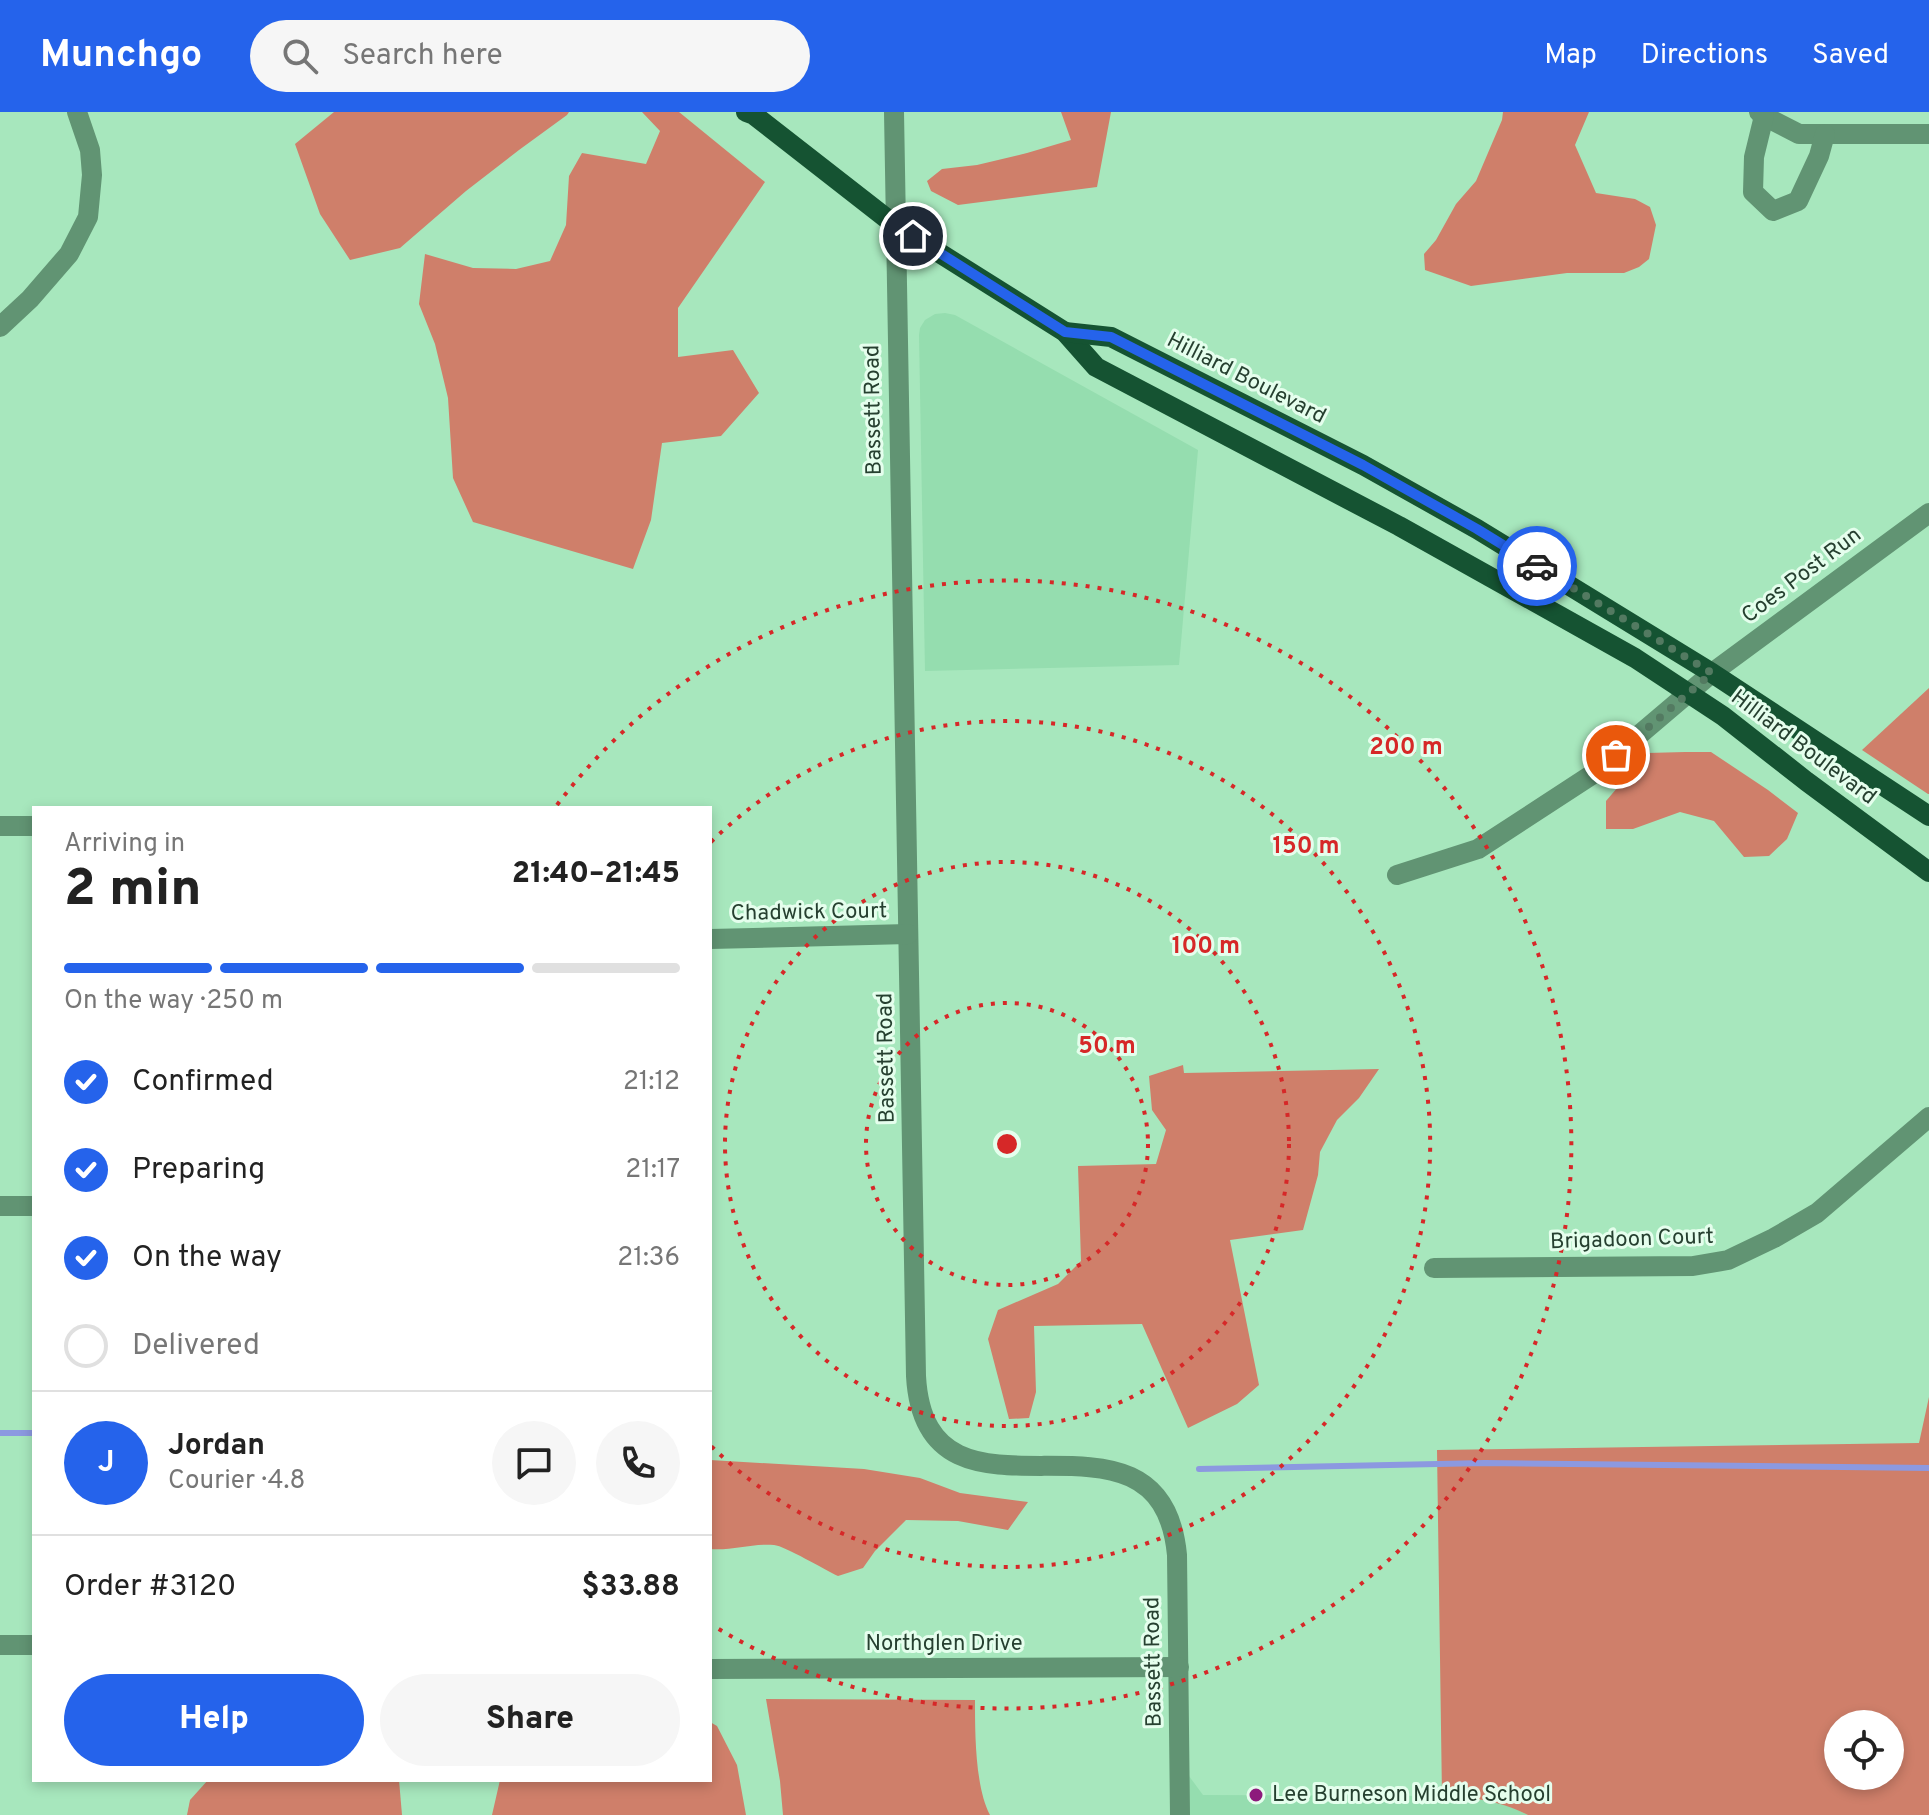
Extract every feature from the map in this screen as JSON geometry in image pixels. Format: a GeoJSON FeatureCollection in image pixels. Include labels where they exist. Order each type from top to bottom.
{"type":"FeatureCollection","features":[{"type":"Feature","properties":{"kind":"main road","name":"Hilliard Boulevard"},"geometry":{"type":"LineString","coordinates":[[750,113],[895,225],[1065,332],[1096,367],[1399,526],[1635,658],[1723,716],[1929,872]]}},
{"type":"Feature","properties":{"kind":"main road","name":"Hilliard Boulevard"},"geometry":{"type":"LineString","coordinates":[[1065,332],[1111,337],[1363,465],[1477,529],[1929,816]]}},
{"type":"Feature","properties":{"kind":"street"},"geometry":{"type":"LineString","coordinates":[[0,327],[30,299],[69,254],[88,217],[92,175],[90,150],[77,112]]}},
{"type":"Feature","properties":{"kind":"street","name":"Bassett Road"},"geometry":{"type":"LineString","coordinates":[[894,112],[916,1376],[921,1409],[928,1429],[941,1444],[967,1459],[1003,1465],[1103,1468],[1126,1474],[1157,1498],[1176,1544],[1180,1815]]}},
{"type":"Feature","properties":{"kind":"street"},"geometry":{"type":"LineString","coordinates":[[1825,134],[1819,156],[1798,201],[1773,211],[1753,192],[1754,157],[1762,114],[1799,134],[1825,134],[1929,134]]}},
{"type":"Feature","properties":{"kind":"street","name":"Coes Post Run"},"geometry":{"type":"LineString","coordinates":[[1397,875],[1478,849],[1593,774],[1708,676],[1929,513]]}},
{"type":"Feature","properties":{"kind":"street"},"geometry":{"type":"LineString","coordinates":[[0,826],[32,826]]}},
{"type":"Feature","properties":{"kind":"street","name":"Chadwick Court"},"geometry":{"type":"LineString","coordinates":[[712,939],[908,934]]}},
{"type":"Feature","properties":{"kind":"street","name":"Brigadoon Court"},"geometry":{"type":"LineString","coordinates":[[1434,1268],[1693,1266],[1728,1260],[1817,1213],[1929,1117]]}},
{"type":"Feature","properties":{"kind":"street"},"geometry":{"type":"LineString","coordinates":[[0,1206],[32,1206]]}},
{"type":"Feature","properties":{"kind":"street"},"geometry":{"type":"LineString","coordinates":[[0,1645],[32,1645]]}},
{"type":"Feature","properties":{"kind":"street","name":"Northglen Drive"},"geometry":{"type":"LineString","coordinates":[[712,1669],[1179,1667]]}},
{"type":"Feature","properties":{"kind":"shaded area"},"geometry":{"type":"Polygon","coordinates":[[[334,112],[569,112],[466,191],[400,248],[350,260],[320,214],[295,144],[334,112]]]}},
{"type":"Feature","properties":{"kind":"shaded area"},"geometry":{"type":"Polygon","coordinates":[[[642,112],[679,112],[765,182],[678,308],[678,357],[733,350],[759,393],[721,436],[662,443],[651,520],[633,569],[473,522],[453,478],[448,398],[435,344],[419,304],[425,254],[473,268],[516,269],[550,261],[566,225],[569,176],[582,153],[646,164],[660,131],[642,112]]]}},
{"type":"Feature","properties":{"kind":"shaded area"},"geometry":{"type":"Polygon","coordinates":[[[1061,112],[1111,112],[1097,187],[958,205],[931,191],[927,181],[942,169],[977,165],[1071,140],[1061,112]]]}},
{"type":"Feature","properties":{"kind":"shaded area"},"geometry":{"type":"Polygon","coordinates":[[[1503,112],[1589,112],[1575,145],[1596,193],[1635,199],[1650,207],[1656,225],[1649,259],[1624,273],[1567,273],[1471,286],[1425,270],[1424,254],[1436,240],[1456,204],[1476,181],[1503,112]]]}},
{"type":"Feature","properties":{"kind":"shaded area"},"geometry":{"type":"Polygon","coordinates":[[[945,313],[955,315],[1198,450],[1179,665],[925,671],[919,335],[925,320],[945,313]]]}},
{"type":"Feature","properties":{"kind":"shaded area"},"geometry":{"type":"Polygon","coordinates":[[[1929,688],[1929,794],[1928,794],[1862,750],[1929,688]]]}},
{"type":"Feature","properties":{"kind":"shaded area"},"geometry":{"type":"Polygon","coordinates":[[[1711,752],[1798,813],[1787,839],[1769,856],[1744,857],[1714,821],[1680,812],[1633,829],[1606,829],[1606,801],[1647,753],[1711,752]]]}},
{"type":"Feature","properties":{"kind":"shaded area"},"geometry":{"type":"Polygon","coordinates":[[[1183,1065],[1184,1073],[1379,1069],[1359,1098],[1337,1120],[1320,1152],[1318,1175],[1303,1230],[1230,1240],[1259,1385],[1237,1404],[1188,1428],[1142,1324],[1034,1326],[1036,1392],[1029,1418],[1009,1419],[988,1339],[998,1310],[1058,1284],[1081,1261],[1078,1166],[1156,1164],[1166,1130],[1152,1110],[1149,1076],[1183,1065]]]}},
{"type":"Feature","properties":{"kind":"shaded area"},"geometry":{"type":"Polygon","coordinates":[[[1929,1397],[1929,1815],[1528,1815],[1486,1801],[1442,1796],[1437,1450],[1919,1443],[1929,1397]]]}},
{"type":"Feature","properties":{"kind":"shaded area"},"geometry":{"type":"Polygon","coordinates":[[[712,1460],[864,1469],[920,1478],[960,1493],[1028,1502],[1008,1530],[958,1521],[906,1520],[875,1551],[863,1568],[838,1576],[779,1546],[712,1549],[712,1460]]]}},
{"type":"Feature","properties":{"kind":"shaded area"},"geometry":{"type":"Polygon","coordinates":[[[766,1699],[975,1700],[979,1775],[990,1815],[783,1815],[766,1699]]]}},
{"type":"Feature","properties":{"kind":"shaded area"},"geometry":{"type":"Polygon","coordinates":[[[712,1723],[717,1726],[737,1765],[746,1815],[492,1815],[500,1782],[712,1782],[712,1723]]]}},
{"type":"Feature","properties":{"kind":"shaded area","name":"Lee Burneson Middle School"},"geometry":{"type":"Polygon","coordinates":[[[1189,1776],[1203,1795],[1476,1798],[1500,1802],[1528,1815],[1189,1815],[1189,1776]]]}},
{"type":"Feature","properties":{"kind":"shaded area"},"geometry":{"type":"Polygon","coordinates":[[[206,1782],[399,1782],[402,1815],[187,1815],[190,1800],[206,1782]]]}},
{"type":"Feature","properties":{"kind":"waterway"},"geometry":{"type":"LineString","coordinates":[[0,1433],[32,1433]]}},
{"type":"Feature","properties":{"kind":"waterway"},"geometry":{"type":"LineString","coordinates":[[1199,1469],[1485,1463],[1929,1468]]}},
{"type":"Feature","properties":{"kind":"way so far"},"geometry":{"type":"LineString","coordinates":[[1537,566],[1712,673],[1616,755]]}},
{"type":"Feature","properties":{"kind":"place","name":"Lee Burneson Middle School"},"geometry":{"type":"Point","coordinates":[1256,1795]}},
{"type":"Feature","properties":{"kind":"route"},"geometry":{"type":"LineString","coordinates":[[913,236],[1065,332],[1111,337],[1363,465],[1537,566]]}}]}
